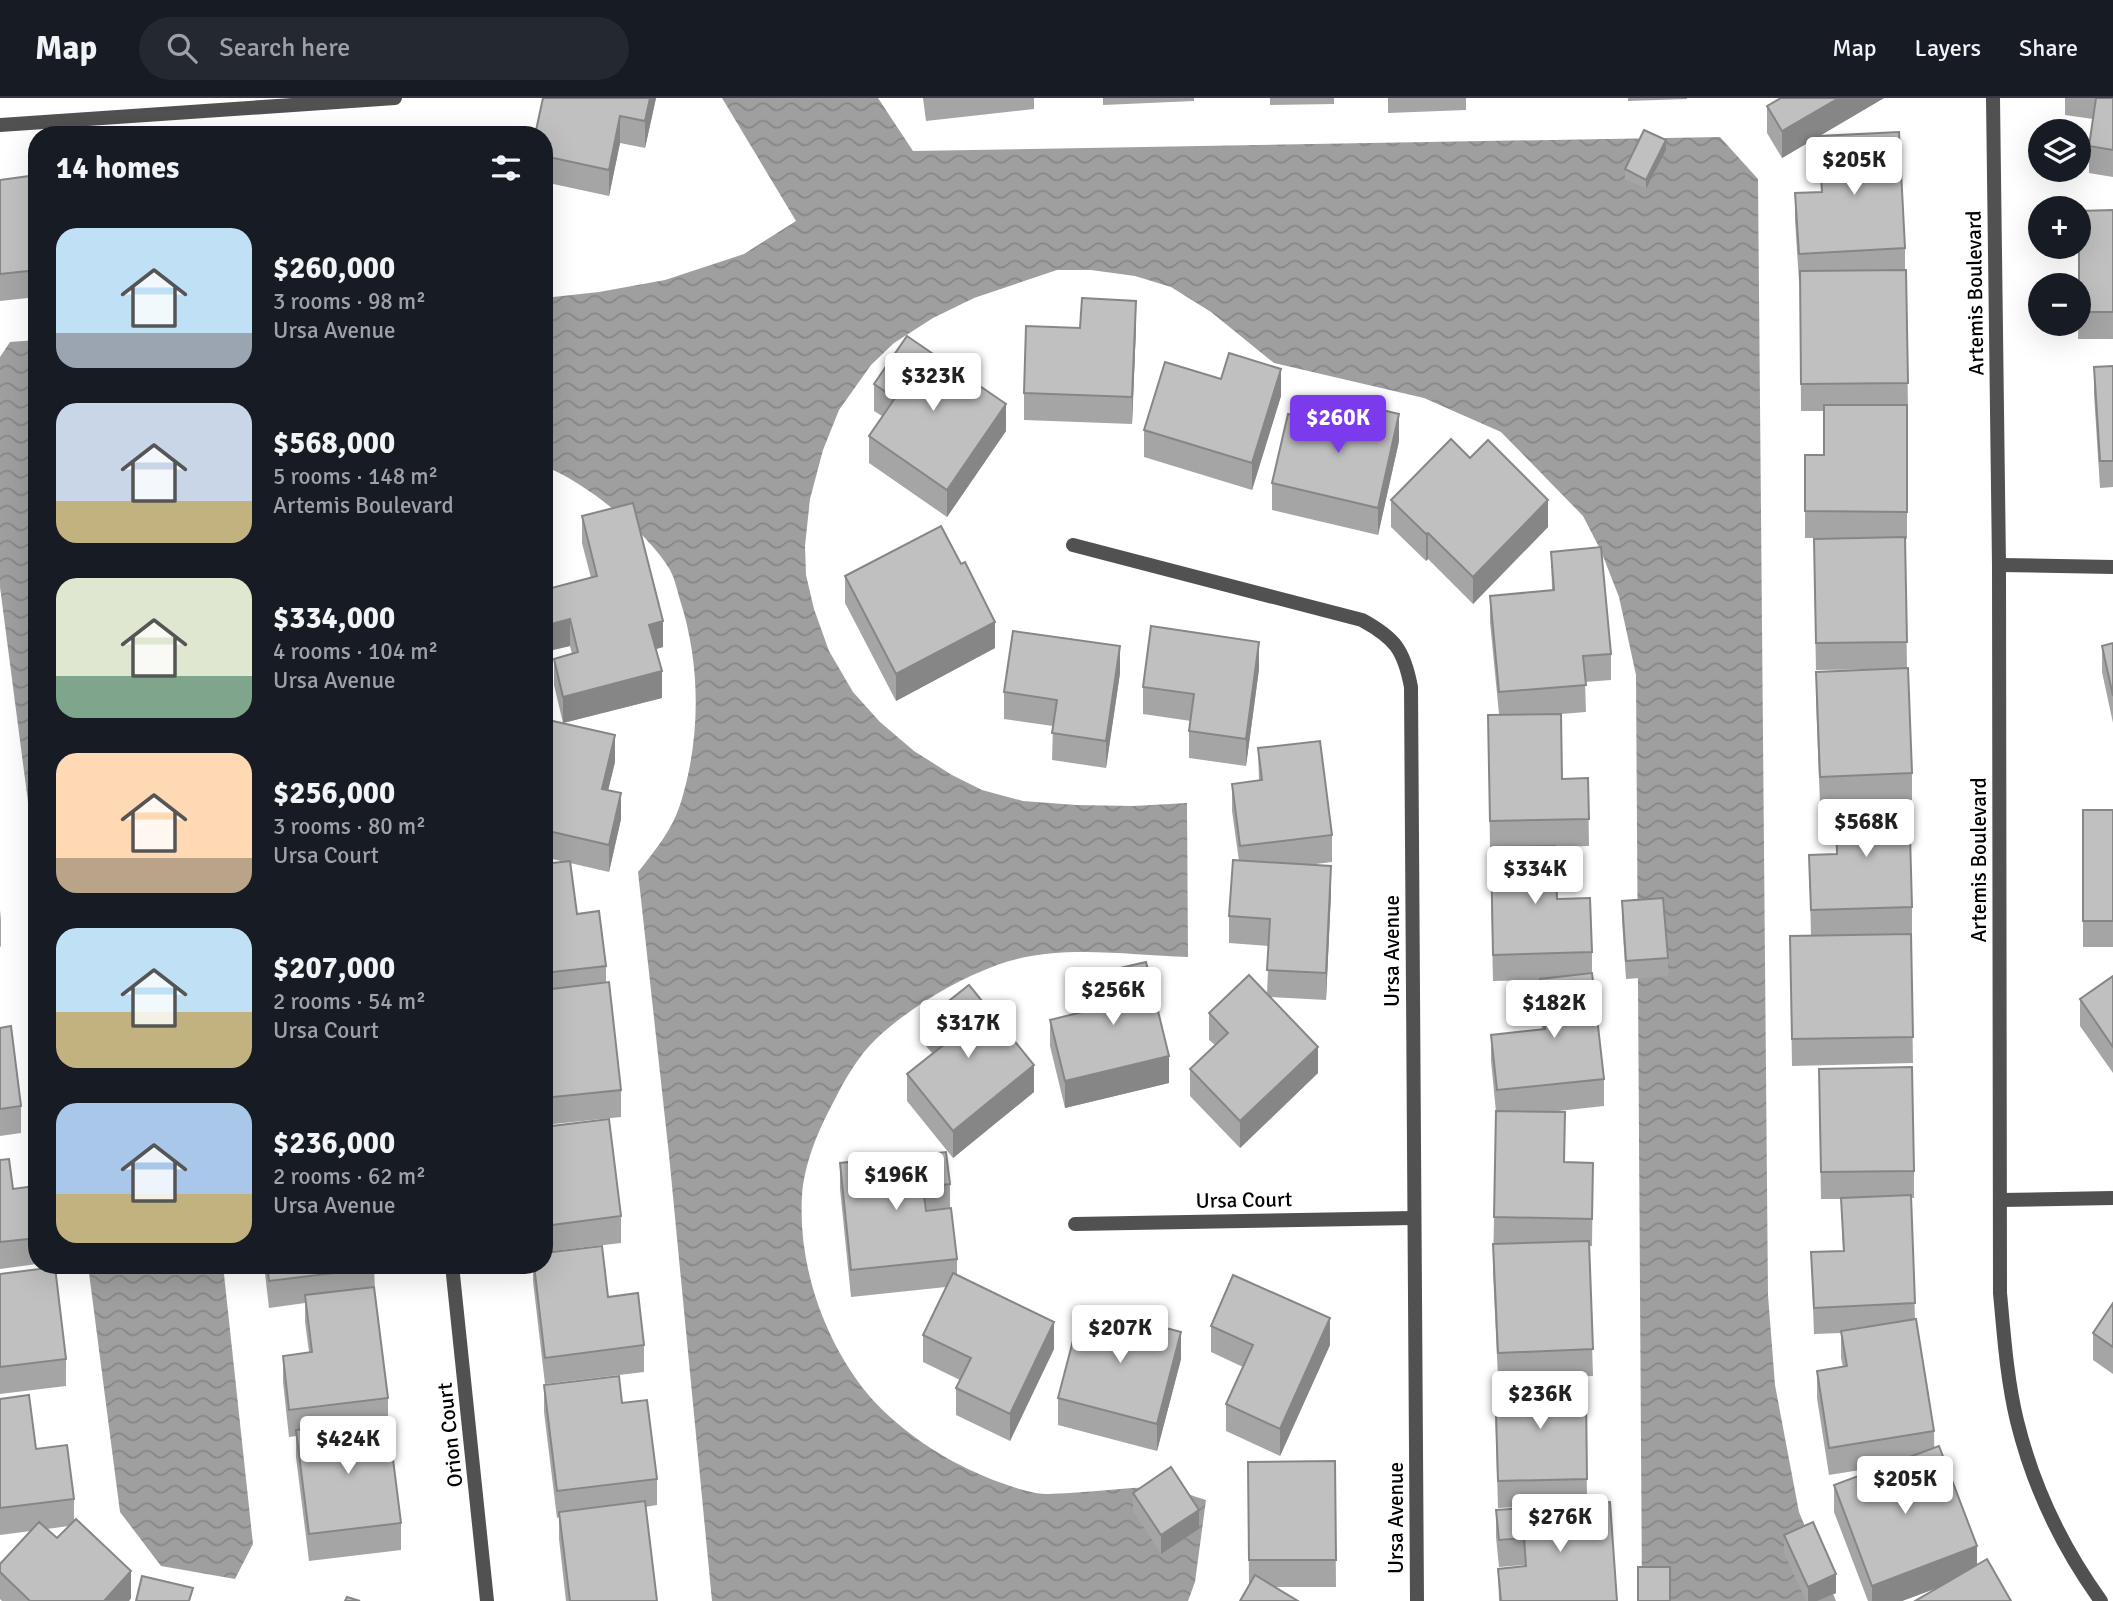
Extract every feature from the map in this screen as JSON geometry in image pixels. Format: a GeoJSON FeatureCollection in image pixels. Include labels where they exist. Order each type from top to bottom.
{"type":"FeatureCollection","features":[{"type":"Feature","properties":{"kind":"street"},"geometry":{"type":"LineString","coordinates":[[0,125],[396,98]]}},
{"type":"Feature","properties":{"kind":"street","name":"Artemis Boulevard"},"geometry":{"type":"LineString","coordinates":[[1993,98],[1999,565],[2000,1293],[2007,1366],[2017,1422],[2036,1484],[2056,1528],[2101,1601]]}},
{"type":"Feature","properties":{"kind":"street","name":"Ursa Avenue"},"geometry":{"type":"LineString","coordinates":[[1073,545],[1362,621],[1385,633],[1397,646],[1406,663],[1411,687],[1417,1601]]}},
{"type":"Feature","properties":{"kind":"street"},"geometry":{"type":"LineString","coordinates":[[1999,565],[2113,566]]}},
{"type":"Feature","properties":{"kind":"street"},"geometry":{"type":"LineString","coordinates":[[2000,1200],[2113,1198]]}},
{"type":"Feature","properties":{"kind":"street","name":"Ursa Court"},"geometry":{"type":"LineString","coordinates":[[1075,1224],[1414,1218]]}},
{"type":"Feature","properties":{"kind":"street","name":"Orion Court"},"geometry":{"type":"LineString","coordinates":[[453,1274],[487,1601]]}},
{"type":"Feature","properties":{"kind":"water"},"geometry":{"type":"Polygon","coordinates":[[[722,98],[878,98],[913,151],[1720,137],[1758,179],[1768,1295],[1775,1385],[1799,1512],[1836,1601],[1642,1601],[1636,675],[1619,597],[1601,551],[1583,516],[1501,432],[1424,398],[1274,363],[1211,312],[1171,287],[1135,276],[1091,270],[1057,270],[974,298],[933,318],[894,343],[871,365],[839,410],[823,450],[810,499],[805,546],[806,575],[814,609],[829,651],[853,692],[880,722],[914,751],[952,775],[982,790],[1023,801],[1133,806],[1187,803],[1188,957],[1067,952],[1020,958],[965,979],[933,996],[903,1017],[876,1039],[857,1061],[817,1136],[803,1184],[804,1247],[816,1297],[835,1344],[862,1387],[893,1419],[917,1439],[956,1463],[1027,1491],[1049,1494],[1159,1486],[1206,1500],[1195,1582],[1188,1601],[712,1601],[669,1155],[638,872],[672,823],[687,780],[696,702],[692,650],[675,581],[660,555],[614,510],[578,484],[553,470],[553,297],[665,280],[744,254],[796,221],[722,98]]]}},
{"type":"Feature","properties":{"kind":"water"},"geometry":{"type":"Polygon","coordinates":[[[28,341],[28,802],[0,587],[0,357],[10,342],[28,341]]]}},
{"type":"Feature","properties":{"kind":"water"},"geometry":{"type":"Polygon","coordinates":[[[89,1274],[224,1274],[253,1544],[235,1579],[161,1566],[120,1512],[89,1274]]]}},
{"type":"Feature","properties":{"kind":"building"},"geometry":{"type":"Polygon","coordinates":[[[543,98],[650,98],[645,121],[620,116],[609,170],[553,158],[553,126],[537,126],[543,98]]]}},
{"type":"Feature","properties":{"kind":"building"},"geometry":{"type":"Polygon","coordinates":[[[1781,98],[1839,98],[1782,131],[1767,106],[1781,98]]]}},
{"type":"Feature","properties":{"kind":"building"},"geometry":{"type":"Polygon","coordinates":[[[2096,98],[2113,98],[2113,150],[2091,146],[2096,98]]]}},
{"type":"Feature","properties":{"kind":"building"},"geometry":{"type":"Polygon","coordinates":[[[1644,130],[1666,140],[1646,180],[1625,169],[1644,130]]]}},
{"type":"Feature","properties":{"kind":"building"},"geometry":{"type":"Polygon","coordinates":[[[1899,132],[1905,248],[1799,254],[1795,193],[1822,192],[1819,136],[1899,132]]]}},
{"type":"Feature","properties":{"kind":"building"},"geometry":{"type":"Polygon","coordinates":[[[28,176],[28,271],[0,274],[0,180],[28,176]]]}},
{"type":"Feature","properties":{"kind":"building"},"geometry":{"type":"Polygon","coordinates":[[[2113,210],[2113,312],[2091,312],[2091,273],[2079,273],[2079,259],[2091,259],[2091,211],[2113,210]]]}},
{"type":"Feature","properties":{"kind":"building"},"geometry":{"type":"Polygon","coordinates":[[[1906,270],[1908,383],[1801,384],[1800,271],[1906,270]]]}},
{"type":"Feature","properties":{"kind":"building"},"geometry":{"type":"Polygon","coordinates":[[[1082,298],[1136,301],[1132,397],[1024,393],[1026,326],[1080,328],[1082,298]]]}},
{"type":"Feature","properties":{"kind":"building"},"geometry":{"type":"Polygon","coordinates":[[[907,336],[1006,404],[947,490],[869,436],[895,398],[874,384],[907,336]]]}},
{"type":"Feature","properties":{"kind":"building"},"geometry":{"type":"Polygon","coordinates":[[[1229,353],[1281,369],[1252,463],[1144,430],[1165,362],[1221,379],[1229,353]]]}},
{"type":"Feature","properties":{"kind":"building"},"geometry":{"type":"Polygon","coordinates":[[[2113,366],[2113,461],[2100,461],[2094,367],[2113,366]]]}},
{"type":"Feature","properties":{"kind":"building"},"geometry":{"type":"Polygon","coordinates":[[[1348,402],[1399,414],[1378,508],[1272,483],[1288,414],[1342,427],[1348,402]]]}},
{"type":"Feature","properties":{"kind":"building"},"geometry":{"type":"Polygon","coordinates":[[[1824,405],[1907,405],[1907,512],[1805,511],[1805,455],[1824,455],[1824,405]]]}},
{"type":"Feature","properties":{"kind":"building"},"geometry":{"type":"Polygon","coordinates":[[[1451,439],[1470,458],[1488,440],[1548,500],[1473,577],[1391,500],[1451,439]]]}},
{"type":"Feature","properties":{"kind":"building"},"geometry":{"type":"Polygon","coordinates":[[[633,503],[663,621],[649,625],[662,671],[563,697],[554,659],[578,652],[570,619],[553,624],[553,588],[597,576],[582,516],[633,503]]]}},
{"type":"Feature","properties":{"kind":"building"},"geometry":{"type":"Polygon","coordinates":[[[941,526],[961,564],[965,562],[995,622],[896,674],[845,576],[941,526]]]}},
{"type":"Feature","properties":{"kind":"building"},"geometry":{"type":"Polygon","coordinates":[[[1905,537],[1907,642],[1816,643],[1814,539],[1905,537]]]}},
{"type":"Feature","properties":{"kind":"building"},"geometry":{"type":"Polygon","coordinates":[[[1601,547],[1611,654],[1583,656],[1586,685],[1499,692],[1490,596],[1554,590],[1551,552],[1601,547]]]}},
{"type":"Feature","properties":{"kind":"building"},"geometry":{"type":"Polygon","coordinates":[[[1151,626],[1259,642],[1246,739],[1189,731],[1194,694],[1143,687],[1151,626]]]}},
{"type":"Feature","properties":{"kind":"building"},"geometry":{"type":"Polygon","coordinates":[[[1013,631],[1120,646],[1106,741],[1052,733],[1057,700],[1004,692],[1013,631]]]}},
{"type":"Feature","properties":{"kind":"building"},"geometry":{"type":"Polygon","coordinates":[[[2113,643],[2113,696],[2102,646],[2113,643]]]}},
{"type":"Feature","properties":{"kind":"building"},"geometry":{"type":"Polygon","coordinates":[[[1908,668],[1912,773],[1820,777],[1816,672],[1908,668]]]}},
{"type":"Feature","properties":{"kind":"building"},"geometry":{"type":"Polygon","coordinates":[[[1561,714],[1562,779],[1588,778],[1589,819],[1490,821],[1488,715],[1561,714]]]}},
{"type":"Feature","properties":{"kind":"building"},"geometry":{"type":"Polygon","coordinates":[[[553,721],[615,735],[602,789],[621,793],[609,845],[553,832],[553,721]]]}},
{"type":"Feature","properties":{"kind":"building"},"geometry":{"type":"Polygon","coordinates":[[[1320,741],[1332,835],[1240,846],[1232,784],[1262,780],[1258,748],[1320,741]]]}},
{"type":"Feature","properties":{"kind":"building"},"geometry":{"type":"Polygon","coordinates":[[[1909,800],[1912,907],[1811,910],[1809,855],[1837,854],[1836,803],[1909,800]]]}},
{"type":"Feature","properties":{"kind":"building"},"geometry":{"type":"Polygon","coordinates":[[[2083,810],[2113,810],[2113,921],[2083,921],[2083,810]]]}},
{"type":"Feature","properties":{"kind":"building"},"geometry":{"type":"Polygon","coordinates":[[[1555,846],[1557,899],[1590,898],[1592,952],[1493,955],[1491,847],[1555,846]]]}},
{"type":"Feature","properties":{"kind":"building"},"geometry":{"type":"Polygon","coordinates":[[[1233,860],[1331,866],[1326,973],[1267,970],[1270,919],[1229,916],[1233,860]]]}},
{"type":"Feature","properties":{"kind":"building"},"geometry":{"type":"Polygon","coordinates":[[[570,861],[577,914],[599,911],[606,966],[553,972],[553,863],[570,861]]]}},
{"type":"Feature","properties":{"kind":"building"},"geometry":{"type":"Polygon","coordinates":[[[1663,898],[1668,958],[1626,961],[1622,901],[1663,898]]]}},
{"type":"Feature","properties":{"kind":"building"},"geometry":{"type":"Polygon","coordinates":[[[1911,934],[1913,1037],[1792,1039],[1790,936],[1911,934]]]}},
{"type":"Feature","properties":{"kind":"building"},"geometry":{"type":"Polygon","coordinates":[[[1146,962],[1169,1056],[1065,1081],[1050,1020],[1102,1007],[1094,974],[1146,962]]]}},
{"type":"Feature","properties":{"kind":"building"},"geometry":{"type":"Polygon","coordinates":[[[1592,973],[1604,1079],[1497,1090],[1491,1035],[1545,1029],[1540,979],[1592,973]]]}},
{"type":"Feature","properties":{"kind":"building"},"geometry":{"type":"Polygon","coordinates":[[[1249,975],[1318,1047],[1240,1121],[1190,1069],[1228,1033],[1209,1013],[1249,975]]]}},
{"type":"Feature","properties":{"kind":"building"},"geometry":{"type":"Polygon","coordinates":[[[2113,976],[2113,1047],[2080,999],[2113,976]]]}},
{"type":"Feature","properties":{"kind":"building"},"geometry":{"type":"Polygon","coordinates":[[[609,982],[621,1090],[553,1097],[553,989],[609,982]]]}},
{"type":"Feature","properties":{"kind":"building"},"geometry":{"type":"Polygon","coordinates":[[[969,985],[1034,1065],[953,1131],[907,1074],[946,1043],[926,1019],[969,985]]]}},
{"type":"Feature","properties":{"kind":"building"},"geometry":{"type":"Polygon","coordinates":[[[11,1026],[21,1106],[0,1109],[0,1028],[11,1026]]]}},
{"type":"Feature","properties":{"kind":"building"},"geometry":{"type":"Polygon","coordinates":[[[1912,1067],[1914,1171],[1821,1172],[1819,1069],[1912,1067]]]}},
{"type":"Feature","properties":{"kind":"building"},"geometry":{"type":"Polygon","coordinates":[[[1496,1111],[1565,1112],[1564,1162],[1593,1163],[1592,1219],[1494,1217],[1496,1111]]]}},
{"type":"Feature","properties":{"kind":"building"},"geometry":{"type":"Polygon","coordinates":[[[609,1119],[621,1216],[553,1225],[553,1126],[609,1119]]]}},
{"type":"Feature","properties":{"kind":"building"},"geometry":{"type":"Polygon","coordinates":[[[946,1152],[950,1184],[923,1187],[926,1211],[951,1208],[957,1259],[851,1270],[840,1163],[946,1152]]]}},
{"type":"Feature","properties":{"kind":"building"},"geometry":{"type":"Polygon","coordinates":[[[9,1159],[13,1189],[28,1187],[28,1239],[0,1242],[0,1160],[9,1159]]]}},
{"type":"Feature","properties":{"kind":"building"},"geometry":{"type":"Polygon","coordinates":[[[1911,1195],[1915,1303],[1814,1308],[1811,1252],[1844,1251],[1841,1198],[1911,1195]]]}},
{"type":"Feature","properties":{"kind":"building"},"geometry":{"type":"Polygon","coordinates":[[[1589,1241],[1593,1349],[1498,1353],[1493,1244],[1589,1241]]]}},
{"type":"Feature","properties":{"kind":"building"},"geometry":{"type":"Polygon","coordinates":[[[602,1246],[608,1297],[638,1293],[644,1345],[545,1358],[535,1274],[553,1274],[553,1252],[602,1246]]]}},
{"type":"Feature","properties":{"kind":"building"},"geometry":{"type":"Polygon","coordinates":[[[28,1270],[28,1274],[56,1274],[66,1359],[0,1367],[0,1274],[28,1270]]]}},
{"type":"Feature","properties":{"kind":"building"},"geometry":{"type":"Polygon","coordinates":[[[953,1273],[1054,1322],[1010,1414],[956,1388],[971,1358],[923,1335],[953,1273]]]}},
{"type":"Feature","properties":{"kind":"building"},"geometry":{"type":"Polygon","coordinates":[[[268,1274],[326,1274],[269,1281],[268,1274]]]}},
{"type":"Feature","properties":{"kind":"building"},"geometry":{"type":"Polygon","coordinates":[[[1233,1275],[1330,1318],[1280,1429],[1226,1404],[1253,1345],[1211,1326],[1233,1275]]]}},
{"type":"Feature","properties":{"kind":"building"},"geometry":{"type":"Polygon","coordinates":[[[374,1287],[388,1398],[289,1410],[283,1356],[312,1352],[305,1295],[374,1287]]]}},
{"type":"Feature","properties":{"kind":"building"},"geometry":{"type":"Polygon","coordinates":[[[2113,1303],[2113,1347],[2093,1333],[2113,1303]]]}},
{"type":"Feature","properties":{"kind":"building"},"geometry":{"type":"Polygon","coordinates":[[[1082,1306],[1181,1332],[1157,1424],[1058,1398],[1082,1306]]]}},
{"type":"Feature","properties":{"kind":"building"},"geometry":{"type":"Polygon","coordinates":[[[1916,1319],[1934,1431],[1829,1448],[1817,1371],[1847,1366],[1841,1331],[1916,1319]]]}},
{"type":"Feature","properties":{"kind":"building"},"geometry":{"type":"Polygon","coordinates":[[[619,1376],[622,1403],[647,1400],[657,1479],[557,1491],[544,1385],[619,1376]]]}},
{"type":"Feature","properties":{"kind":"building"},"geometry":{"type":"Polygon","coordinates":[[[1560,1377],[1561,1394],[1586,1393],[1587,1479],[1498,1481],[1495,1378],[1560,1377]]]}},
{"type":"Feature","properties":{"kind":"building"},"geometry":{"type":"Polygon","coordinates":[[[29,1395],[36,1449],[67,1445],[74,1499],[0,1508],[0,1399],[29,1395]]]}},
{"type":"Feature","properties":{"kind":"building"},"geometry":{"type":"Polygon","coordinates":[[[388,1419],[401,1523],[309,1534],[296,1430],[388,1419]]]}},
{"type":"Feature","properties":{"kind":"building"},"geometry":{"type":"Polygon","coordinates":[[[1939,1446],[1977,1546],[1872,1586],[1834,1485],[1939,1446]]]}},
{"type":"Feature","properties":{"kind":"building"},"geometry":{"type":"Polygon","coordinates":[[[1335,1461],[1336,1560],[1249,1560],[1248,1462],[1335,1461]]]}},
{"type":"Feature","properties":{"kind":"building"},"geometry":{"type":"Polygon","coordinates":[[[1171,1467],[1199,1510],[1161,1535],[1133,1493],[1171,1467]]]}},
{"type":"Feature","properties":{"kind":"building"},"geometry":{"type":"Polygon","coordinates":[[[645,1501],[657,1601],[570,1601],[559,1512],[645,1501]]]}},
{"type":"Feature","properties":{"kind":"building"},"geometry":{"type":"Polygon","coordinates":[[[1610,1502],[1617,1601],[1501,1601],[1498,1569],[1526,1566],[1524,1538],[1499,1540],[1496,1510],[1610,1502]]]}},
{"type":"Feature","properties":{"kind":"building"},"geometry":{"type":"Polygon","coordinates":[[[76,1519],[131,1571],[104,1601],[30,1601],[0,1572],[0,1564],[39,1522],[57,1538],[76,1519]]]}},
{"type":"Feature","properties":{"kind":"building"},"geometry":{"type":"Polygon","coordinates":[[[1813,1522],[1836,1574],[1808,1587],[1784,1535],[1813,1522]]]}},
{"type":"Feature","properties":{"kind":"building"},"geometry":{"type":"Polygon","coordinates":[[[1987,1559],[2011,1601],[1915,1601],[1987,1559]]]}},
{"type":"Feature","properties":{"kind":"building"},"geometry":{"type":"Polygon","coordinates":[[[1638,1567],[1670,1567],[1670,1601],[1638,1601],[1638,1567]]]}},
{"type":"Feature","properties":{"kind":"building"},"geometry":{"type":"Polygon","coordinates":[[[1255,1575],[1298,1601],[1240,1601],[1255,1575]]]}},
{"type":"Feature","properties":{"kind":"building"},"geometry":{"type":"Polygon","coordinates":[[[142,1576],[193,1588],[189,1601],[136,1601],[142,1576]]]}}]}
